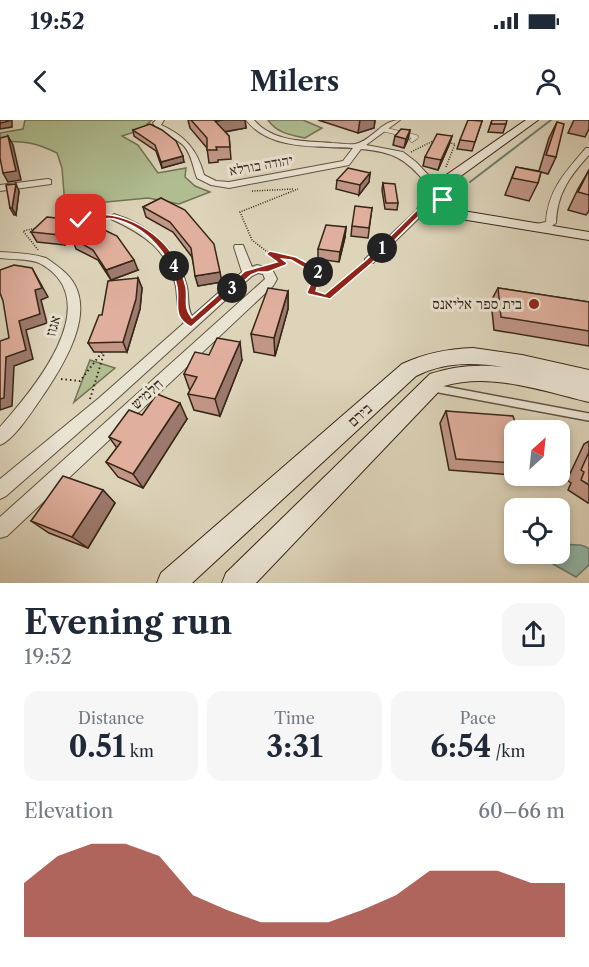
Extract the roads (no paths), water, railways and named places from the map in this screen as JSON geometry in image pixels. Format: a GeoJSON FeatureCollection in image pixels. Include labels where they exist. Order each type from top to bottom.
{"type":"FeatureCollection","features":[{"type":"Feature","properties":{"kind":"street","name":"יהודה בורלא"},"geometry":{"type":"LineString","coordinates":[[160,120],[157,123],[158,126],[176,134],[189,145],[195,156],[200,176],[214,183],[229,185],[346,164],[360,146]]}},
{"type":"Feature","properties":{"kind":"street"},"geometry":{"type":"LineString","coordinates":[[250,120],[257,131],[277,138],[299,143],[382,148],[404,156],[420,170],[438,181],[443,200],[475,212],[589,230]]}},
{"type":"Feature","properties":{"kind":"street"},"geometry":{"type":"LineString","coordinates":[[360,146],[396,120]]}},
{"type":"Feature","properties":{"kind":"street"},"geometry":{"type":"LineString","coordinates":[[369,261],[426,207],[438,181],[533,120]]}},
{"type":"Feature","properties":{"kind":"street"},"geometry":{"type":"LineString","coordinates":[[452,203],[460,182],[544,120]]}},
{"type":"Feature","properties":{"kind":"street"},"geometry":{"type":"LineString","coordinates":[[551,223],[552,201],[557,187],[589,150]]}},
{"type":"Feature","properties":{"kind":"street"},"geometry":{"type":"LineString","coordinates":[[0,188],[48,182]]}},
{"type":"Feature","properties":{"kind":"street"},"geometry":{"type":"LineString","coordinates":[[426,207],[452,203]]}},
{"type":"Feature","properties":{"kind":"street"},"geometry":{"type":"LineString","coordinates":[[452,203],[461,215],[589,236]]}},
{"type":"Feature","properties":{"kind":"street"},"geometry":{"type":"LineString","coordinates":[[114,216],[138,227],[162,244],[172,261],[182,288],[181,310],[191,324]]}},
{"type":"Feature","properties":{"kind":"street"},"geometry":{"type":"LineString","coordinates":[[536,227],[544,227],[551,223]]}},
{"type":"Feature","properties":{"kind":"street"},"geometry":{"type":"LineString","coordinates":[[239,247],[248,273]]}},
{"type":"Feature","properties":{"kind":"street","name":"אגוז"},"geometry":{"type":"LineString","coordinates":[[0,255],[45,262],[61,273],[73,289],[75,300],[72,328],[48,377],[21,416],[0,438]]}},
{"type":"Feature","properties":{"kind":"street","name":"חלמיש"},"geometry":{"type":"LineString","coordinates":[[0,490],[248,273],[256,269],[265,270],[271,275],[269,283],[0,529]]}},
{"type":"Feature","properties":{"kind":"street","name":"בירם"},"geometry":{"type":"LineString","coordinates":[[171,583],[409,370],[422,362],[447,356],[486,358],[589,378]]}},
{"type":"Feature","properties":{"kind":"street","name":"בירם"},"geometry":{"type":"LineString","coordinates":[[236,583],[428,387],[445,376],[484,374],[589,393]]}},
{"type":"Feature","properties":{"kind":"lane"},"geometry":{"type":"LineString","coordinates":[[380,130],[390,133],[391,130],[416,137],[412,140]]}},
{"type":"Feature","properties":{"kind":"lane"},"geometry":{"type":"LineString","coordinates":[[428,387],[589,417]]}},
{"type":"Feature","properties":{"kind":"waterway"},"geometry":{"type":"LineString","coordinates":[[470,182],[551,120]]}},
{"type":"Feature","properties":{"kind":"place","name":"בית ספר אליאנס"},"geometry":{"type":"Point","coordinates":[534,304]}}]}
